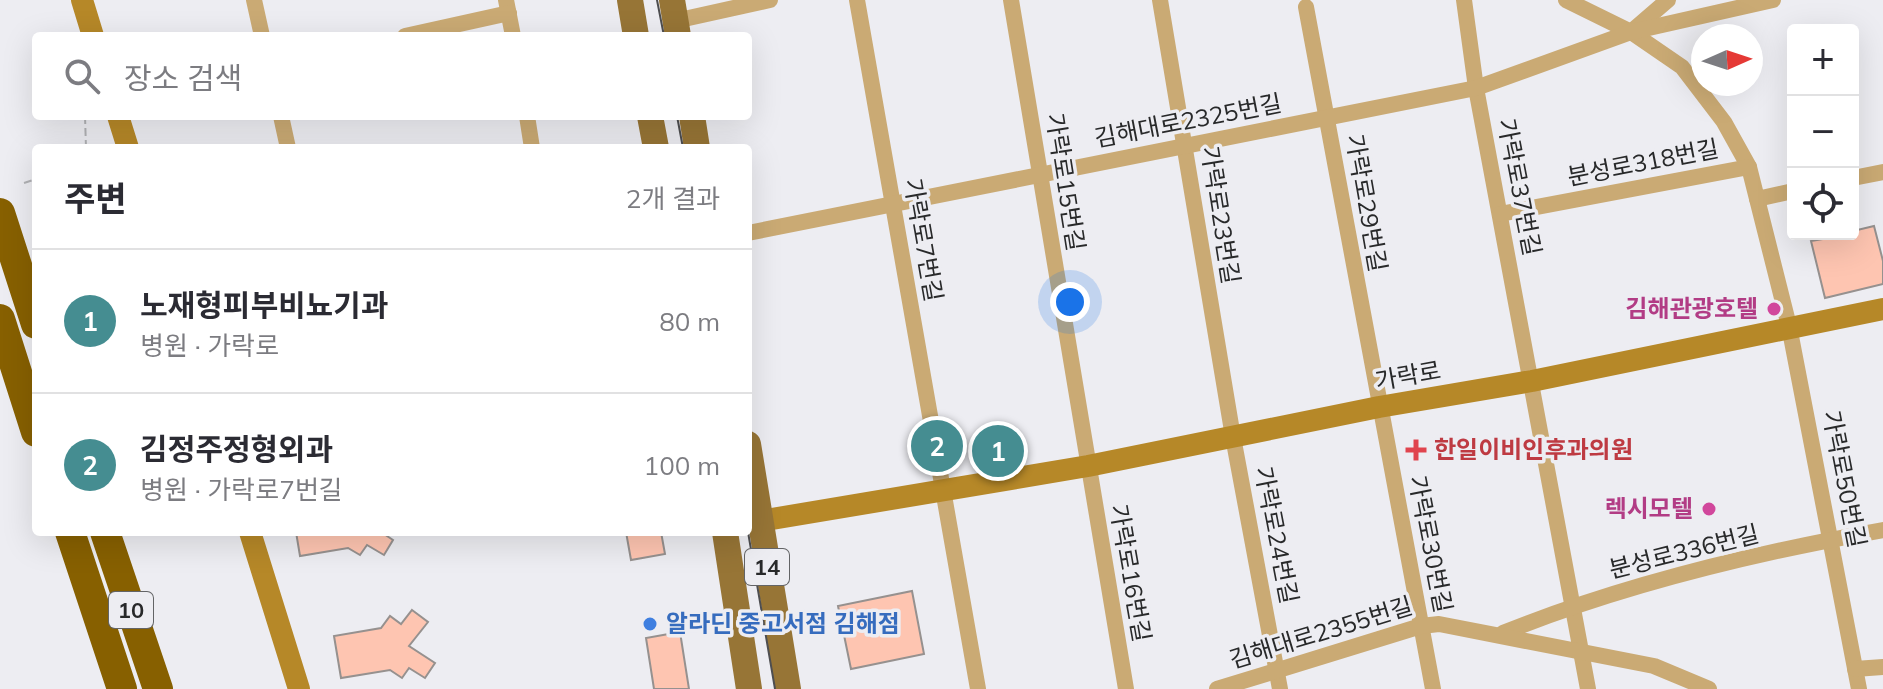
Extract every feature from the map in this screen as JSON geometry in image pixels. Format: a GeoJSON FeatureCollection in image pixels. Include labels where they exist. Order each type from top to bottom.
{"type":"FeatureCollection","features":[{"type":"Feature","properties":{"kind":"highway"},"geometry":{"type":"LineString","coordinates":[[0,213],[32,312]]}},
{"type":"Feature","properties":{"kind":"highway"},"geometry":{"type":"LineString","coordinates":[[0,319],[32,419]]}},
{"type":"Feature","properties":{"kind":"highway","name":"10"},"geometry":{"type":"LineString","coordinates":[[71,536],[122,689]]}},
{"type":"Feature","properties":{"kind":"highway","name":"10"},"geometry":{"type":"LineString","coordinates":[[106,536],[158,689]]}},
{"type":"Feature","properties":{"kind":"main road"},"geometry":{"type":"LineString","coordinates":[[630,0],[635,32]]}},
{"type":"Feature","properties":{"kind":"main road"},"geometry":{"type":"LineString","coordinates":[[651,120],[655,144]]}},
{"type":"Feature","properties":{"kind":"main road"},"geometry":{"type":"LineString","coordinates":[[693,120],[696,144]]}},
{"type":"Feature","properties":{"kind":"main road","name":"14"},"geometry":{"type":"LineString","coordinates":[[752,489],[755,522],[788,689]]}},
{"type":"Feature","properties":{"kind":"main road","name":"14"},"geometry":{"type":"LineString","coordinates":[[726,536],[749,689]]}},
{"type":"Feature","properties":{"kind":"street"},"geometry":{"type":"LineString","coordinates":[[82,0],[92,32]]}},
{"type":"Feature","properties":{"kind":"street"},"geometry":{"type":"LineString","coordinates":[[254,0],[261,32]]}},
{"type":"Feature","properties":{"kind":"street"},"geometry":{"type":"LineString","coordinates":[[675,19],[770,0]]}},
{"type":"Feature","properties":{"kind":"street","name":"가락로7번길"},"geometry":{"type":"LineString","coordinates":[[857,0],[941,488]]}},
{"type":"Feature","properties":{"kind":"street","name":"가락로15번길"},"geometry":{"type":"LineString","coordinates":[[1011,0],[1088,466]]}},
{"type":"Feature","properties":{"kind":"street","name":"가락로23번길"},"geometry":{"type":"LineString","coordinates":[[1160,0],[1233,437]]}},
{"type":"Feature","properties":{"kind":"street","name":"가락로37번길"},"geometry":{"type":"LineString","coordinates":[[1464,0],[1476,88],[1588,689]]}},
{"type":"Feature","properties":{"kind":"street","name":"가락로50번길"},"geometry":{"type":"LineString","coordinates":[[1566,0],[1631,32],[1682,67],[1724,122],[1749,167],[1789,326],[1859,689]]}},
{"type":"Feature","properties":{"kind":"street"},"geometry":{"type":"LineString","coordinates":[[1631,32],[1668,0]]}},
{"type":"Feature","properties":{"kind":"street"},"geometry":{"type":"LineString","coordinates":[[1631,32],[1773,0]]}},
{"type":"Feature","properties":{"kind":"street"},"geometry":{"type":"LineString","coordinates":[[419,32],[508,7],[512,32]]}},
{"type":"Feature","properties":{"kind":"street","name":"가락로29번길"},"geometry":{"type":"LineString","coordinates":[[1306,7],[1379,407]]}},
{"type":"Feature","properties":{"kind":"street","name":"김해대로2325번길"},"geometry":{"type":"LineString","coordinates":[[752,232],[1476,88],[1631,32]]}},
{"type":"Feature","properties":{"kind":"street"},"geometry":{"type":"LineString","coordinates":[[119,120],[127,144]]}},
{"type":"Feature","properties":{"kind":"street"},"geometry":{"type":"LineString","coordinates":[[282,120],[287,144]]}},
{"type":"Feature","properties":{"kind":"street"},"geometry":{"type":"LineString","coordinates":[[528,120],[531,144]]}},
{"type":"Feature","properties":{"kind":"street","name":"분성로318번길"},"geometry":{"type":"LineString","coordinates":[[1500,214],[1749,167]]}},
{"type":"Feature","properties":{"kind":"street"},"geometry":{"type":"LineString","coordinates":[[1859,177],[1883,172]]}},
{"type":"Feature","properties":{"kind":"street"},"geometry":{"type":"LineString","coordinates":[[1757,199],[1787,192]]}},
{"type":"Feature","properties":{"kind":"street","name":"가락로"},"geometry":{"type":"LineString","coordinates":[[755,522],[941,488],[1088,466],[1379,407],[1532,381],[1883,309]]}},
{"type":"Feature","properties":{"kind":"street","name":"가락로30번길"},"geometry":{"type":"LineString","coordinates":[[1379,407],[1433,689]]}},
{"type":"Feature","properties":{"kind":"street","name":"가락로24번길"},"geometry":{"type":"LineString","coordinates":[[1233,437],[1280,689]]}},
{"type":"Feature","properties":{"kind":"street","name":"가락로16번길"},"geometry":{"type":"LineString","coordinates":[[1088,466],[1126,689]]}},
{"type":"Feature","properties":{"kind":"street"},"geometry":{"type":"LineString","coordinates":[[941,488],[978,689]]}},
{"type":"Feature","properties":{"kind":"street","name":"분성로336번길"},"geometry":{"type":"LineString","coordinates":[[1502,634],[1573,605],[1831,539],[1883,530]]}},
{"type":"Feature","properties":{"kind":"street"},"geometry":{"type":"LineString","coordinates":[[251,536],[299,689]]}},
{"type":"Feature","properties":{"kind":"street","name":"김해대로2355번길"},"geometry":{"type":"LineString","coordinates":[[1217,689],[1276,668],[1421,626],[1439,624],[1580,649],[1654,666],[1709,689]]}},
{"type":"Feature","properties":{"kind":"street"},"geometry":{"type":"LineString","coordinates":[[1855,669],[1883,667]]}},
{"type":"Feature","properties":{"kind":"path"},"geometry":{"type":"LineString","coordinates":[[85,120],[86,144]]}},
{"type":"Feature","properties":{"kind":"path"},"geometry":{"type":"LineString","coordinates":[[24,183],[32,180]]}},
{"type":"Feature","properties":{"kind":"building"},"geometry":{"type":"Polygon","coordinates":[[[1874,226],[1883,261],[1883,284],[1825,298],[1811,241],[1859,240],[1859,230],[1874,226]]]}},
{"type":"Feature","properties":{"kind":"building"},"geometry":{"type":"Polygon","coordinates":[[[297,536],[387,536],[393,540],[384,555],[367,545],[360,555],[348,548],[300,556],[297,536]]]}},
{"type":"Feature","properties":{"kind":"building"},"geometry":{"type":"Polygon","coordinates":[[[627,536],[662,536],[665,554],[631,560],[627,536]]]}},
{"type":"Feature","properties":{"kind":"building"},"geometry":{"type":"Polygon","coordinates":[[[912,591],[924,654],[851,669],[838,606],[912,591]]]}},
{"type":"Feature","properties":{"kind":"building"},"geometry":{"type":"Polygon","coordinates":[[[412,610],[428,622],[409,646],[435,663],[425,678],[409,668],[402,678],[390,670],[341,678],[334,636],[381,628],[390,616],[401,624],[412,610]]]}},
{"type":"Feature","properties":{"kind":"building"},"geometry":{"type":"Polygon","coordinates":[[[680,632],[689,689],[654,689],[646,638],[680,632]]]}},
{"type":"Feature","properties":{"kind":"tram line"},"geometry":{"type":"LineString","coordinates":[[657,0],[663,32]]}},
{"type":"Feature","properties":{"kind":"tram line"},"geometry":{"type":"LineString","coordinates":[[678,120],[682,144]]}},
{"type":"Feature","properties":{"kind":"tram line"},"geometry":{"type":"LineString","coordinates":[[749,536],[775,689]]}},
{"type":"Feature","properties":{"kind":"place","name":"김해관광호텔"},"geometry":{"type":"Point","coordinates":[1774,309]}},
{"type":"Feature","properties":{"kind":"place","name":"김정주정형외과"},"geometry":{"type":"Point","coordinates":[937,446]}},
{"type":"Feature","properties":{"kind":"place","name":"한일이비인후과의원"},"geometry":{"type":"Point","coordinates":[1416,450]}},
{"type":"Feature","properties":{"kind":"place","name":"노재형피부비뇨기과"},"geometry":{"type":"Point","coordinates":[998,451]}},
{"type":"Feature","properties":{"kind":"place","name":"렉시모텔"},"geometry":{"type":"Point","coordinates":[1709,509]}},
{"type":"Feature","properties":{"kind":"place","name":"알라딘 중고서점 김해점"},"geometry":{"type":"Point","coordinates":[650,624]}}]}
